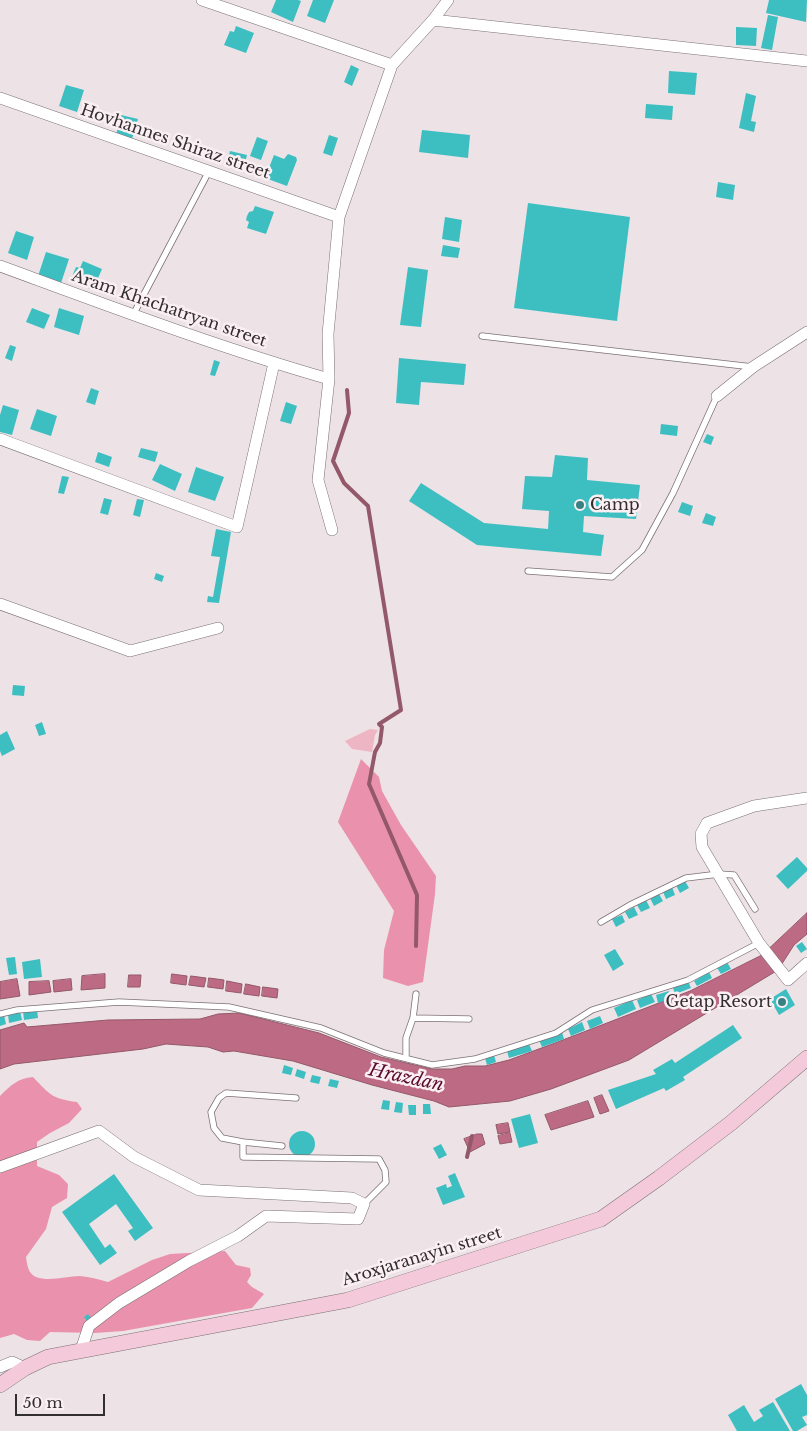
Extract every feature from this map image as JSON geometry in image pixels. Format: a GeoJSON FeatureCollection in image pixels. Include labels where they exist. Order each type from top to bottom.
{"type":"FeatureCollection","features":[{"type":"Feature","properties":{"kind":"main road","name":"Aroxjaranayin street"},"geometry":{"type":"LineString","coordinates":[[0,1385],[25,1368],[48,1357],[348,1300],[601,1219],[660,1178],[731,1124],[807,1058]]}},
{"type":"Feature","properties":{"kind":"street"},"geometry":{"type":"LineString","coordinates":[[202,0],[392,65]]}},
{"type":"Feature","properties":{"kind":"street"},"geometry":{"type":"LineString","coordinates":[[332,530],[318,480],[329,379],[328,334],[339,217],[392,65],[433,20],[448,0]]}},
{"type":"Feature","properties":{"kind":"street"},"geometry":{"type":"LineString","coordinates":[[433,20],[807,60]]}},
{"type":"Feature","properties":{"kind":"street","name":"Hovhannes Shiraz street"},"geometry":{"type":"LineString","coordinates":[[0,98],[339,217]]}},
{"type":"Feature","properties":{"kind":"street","name":"Aram Khachatryan street"},"geometry":{"type":"LineString","coordinates":[[0,266],[133,315],[274,363],[329,379]]}},
{"type":"Feature","properties":{"kind":"street"},"geometry":{"type":"LineString","coordinates":[[717,396],[753,366],[807,332]]}},
{"type":"Feature","properties":{"kind":"street"},"geometry":{"type":"LineString","coordinates":[[0,439],[237,527],[274,363]]}},
{"type":"Feature","properties":{"kind":"street"},"geometry":{"type":"LineString","coordinates":[[0,604],[130,651],[218,628]]}},
{"type":"Feature","properties":{"kind":"street"},"geometry":{"type":"LineString","coordinates":[[807,798],[754,806],[707,823],[701,834],[702,847],[762,948],[781,969],[785,981],[807,963]]}},
{"type":"Feature","properties":{"kind":"street"},"geometry":{"type":"LineString","coordinates":[[0,1167],[99,1131],[134,1157],[199,1190],[352,1198],[364,1204],[358,1219],[266,1216],[238,1236],[189,1261],[119,1303],[89,1326],[81,1350]]}},
{"type":"Feature","properties":{"kind":"street"},"geometry":{"type":"LineString","coordinates":[[0,1367],[12,1362],[25,1368]]}},
{"type":"Feature","properties":{"kind":"lane"},"geometry":{"type":"LineString","coordinates":[[133,315],[208,171]]}},
{"type":"Feature","properties":{"kind":"lane"},"geometry":{"type":"LineString","coordinates":[[482,336],[753,366]]}},
{"type":"Feature","properties":{"kind":"lane"},"geometry":{"type":"LineString","coordinates":[[528,571],[612,577],[642,550],[672,493],[717,396]]}},
{"type":"Feature","properties":{"kind":"lane"},"geometry":{"type":"LineString","coordinates":[[601,922],[630,905],[686,878],[719,874],[734,874],[755,909]]}},
{"type":"Feature","properties":{"kind":"lane"},"geometry":{"type":"LineString","coordinates":[[0,1014],[17,1010],[119,1002],[228,1007],[320,1028],[384,1053],[432,1065],[474,1059],[556,1033],[592,1010],[688,980],[762,948]]}},
{"type":"Feature","properties":{"kind":"lane"},"geometry":{"type":"LineString","coordinates":[[406,1058],[406,1038],[413,1018],[416,994]]}},
{"type":"Feature","properties":{"kind":"lane"},"geometry":{"type":"LineString","coordinates":[[413,1018],[469,1018]]}},
{"type":"Feature","properties":{"kind":"lane"},"geometry":{"type":"LineString","coordinates":[[282,1146],[222,1138],[214,1128],[211,1112],[219,1098],[226,1093],[296,1098]]}},
{"type":"Feature","properties":{"kind":"lane"},"geometry":{"type":"LineString","coordinates":[[244,1142],[243,1156],[379,1159],[385,1170],[386,1182],[364,1204]]}},
{"type":"Feature","properties":{"kind":"shaded area"},"geometry":{"type":"Polygon","coordinates":[[[370,729],[378,730],[375,735],[372,752],[352,749],[345,741],[370,729]]]}},
{"type":"Feature","properties":{"kind":"shaded area"},"geometry":{"type":"Polygon","coordinates":[[[361,759],[379,777],[382,791],[401,825],[436,876],[423,982],[408,986],[383,978],[384,950],[394,911],[338,822],[361,759]]]}},
{"type":"Feature","properties":{"kind":"shaded area"},"geometry":{"type":"Polygon","coordinates":[[[33,1077],[52,1095],[57,1098],[77,1102],[82,1109],[69,1123],[37,1142],[37,1166],[59,1175],[68,1184],[67,1198],[52,1207],[46,1229],[26,1257],[31,1274],[36,1277],[53,1279],[80,1276],[108,1282],[152,1260],[170,1254],[225,1251],[236,1265],[250,1268],[251,1275],[247,1282],[264,1294],[252,1308],[123,1331],[95,1333],[50,1332],[40,1341],[27,1340],[14,1334],[0,1338],[0,1096],[19,1081],[33,1077]]]}},
{"type":"Feature","properties":{"kind":"water","name":"Hrazdan"},"geometry":{"type":"Polygon","coordinates":[[[807,913],[807,934],[794,945],[778,970],[629,1060],[551,1089],[510,1101],[449,1107],[434,1101],[372,1085],[293,1061],[234,1051],[223,1052],[208,1047],[166,1044],[143,1049],[14,1064],[0,1069],[0,1030],[24,1023],[27,1027],[108,1020],[200,1019],[218,1014],[239,1013],[319,1033],[381,1057],[432,1069],[485,1066],[509,1060],[690,991],[762,955],[807,913]]]}},
{"type":"Feature","properties":{"kind":"water"},"geometry":{"type":"Polygon","coordinates":[[[105,974],[105,988],[81,990],[82,976],[105,974]]]}},
{"type":"Feature","properties":{"kind":"water"},"geometry":{"type":"Polygon","coordinates":[[[172,974],[187,976],[186,985],[171,983],[172,974]]]}},
{"type":"Feature","properties":{"kind":"water"},"geometry":{"type":"Polygon","coordinates":[[[129,975],[141,975],[140,987],[128,987],[129,975]]]}},
{"type":"Feature","properties":{"kind":"water"},"geometry":{"type":"Polygon","coordinates":[[[191,976],[206,978],[204,987],[189,985],[191,976]]]}},
{"type":"Feature","properties":{"kind":"water"},"geometry":{"type":"Polygon","coordinates":[[[209,978],[224,980],[223,989],[208,987],[209,978]]]}},
{"type":"Feature","properties":{"kind":"water"},"geometry":{"type":"Polygon","coordinates":[[[17,979],[20,996],[0,999],[0,982],[17,979]]]}},
{"type":"Feature","properties":{"kind":"water"},"geometry":{"type":"Polygon","coordinates":[[[71,979],[72,990],[54,992],[53,981],[71,979]]]}},
{"type":"Feature","properties":{"kind":"water"},"geometry":{"type":"Polygon","coordinates":[[[49,981],[51,992],[29,995],[29,982],[49,981]]]}},
{"type":"Feature","properties":{"kind":"water"},"geometry":{"type":"Polygon","coordinates":[[[227,981],[242,984],[241,993],[226,991],[227,981]]]}},
{"type":"Feature","properties":{"kind":"water"},"geometry":{"type":"Polygon","coordinates":[[[246,984],[260,987],[259,996],[244,994],[246,984]]]}},
{"type":"Feature","properties":{"kind":"water"},"geometry":{"type":"Polygon","coordinates":[[[263,987],[278,989],[277,998],[262,996],[263,987]]]}},
{"type":"Feature","properties":{"kind":"water"},"geometry":{"type":"Polygon","coordinates":[[[602,1095],[609,1111],[600,1114],[594,1098],[602,1095]]]}},
{"type":"Feature","properties":{"kind":"water"},"geometry":{"type":"Polygon","coordinates":[[[588,1101],[594,1117],[551,1130],[545,1115],[588,1101]]]}},
{"type":"Feature","properties":{"kind":"water"},"geometry":{"type":"Polygon","coordinates":[[[508,1123],[510,1132],[498,1134],[496,1125],[508,1123]]]}},
{"type":"Feature","properties":{"kind":"water"},"geometry":{"type":"Polygon","coordinates":[[[510,1133],[512,1142],[500,1144],[498,1136],[510,1133]]]}},
{"type":"Feature","properties":{"kind":"water"},"geometry":{"type":"Polygon","coordinates":[[[482,1134],[485,1144],[470,1152],[464,1139],[482,1134]]]}},
{"type":"Feature","properties":{"kind":"building"},"geometry":{"type":"Polygon","coordinates":[[[276,0],[301,1],[293,22],[271,12],[276,0]]]}},
{"type":"Feature","properties":{"kind":"building"},"geometry":{"type":"Polygon","coordinates":[[[313,0],[334,0],[325,23],[307,16],[313,0]]]}},
{"type":"Feature","properties":{"kind":"building"},"geometry":{"type":"Polygon","coordinates":[[[769,0],[807,0],[806,22],[766,13],[769,0]]]}},
{"type":"Feature","properties":{"kind":"building"},"geometry":{"type":"Polygon","coordinates":[[[768,15],[778,17],[772,50],[761,48],[768,15]]]}},
{"type":"Feature","properties":{"kind":"building"},"geometry":{"type":"Polygon","coordinates":[[[236,26],[254,33],[246,53],[224,45],[230,31],[234,32],[236,26]]]}},
{"type":"Feature","properties":{"kind":"building"},"geometry":{"type":"Polygon","coordinates":[[[736,27],[757,28],[756,46],[736,45],[736,27]]]}},
{"type":"Feature","properties":{"kind":"building"},"geometry":{"type":"Polygon","coordinates":[[[351,65],[359,69],[352,86],[344,82],[351,65]]]}},
{"type":"Feature","properties":{"kind":"building"},"geometry":{"type":"Polygon","coordinates":[[[669,71],[697,73],[695,95],[668,93],[669,71]]]}},
{"type":"Feature","properties":{"kind":"building"},"geometry":{"type":"Polygon","coordinates":[[[66,85],[84,90],[77,112],[59,106],[66,85]]]}},
{"type":"Feature","properties":{"kind":"building"},"geometry":{"type":"Polygon","coordinates":[[[746,93],[756,96],[751,121],[756,122],[754,132],[739,128],[746,93]]]}},
{"type":"Feature","properties":{"kind":"building"},"geometry":{"type":"Polygon","coordinates":[[[646,104],[673,106],[672,120],[645,118],[646,104]]]}},
{"type":"Feature","properties":{"kind":"building"},"geometry":{"type":"Polygon","coordinates":[[[121,115],[138,119],[132,139],[116,135],[121,115]]]}},
{"type":"Feature","properties":{"kind":"building"},"geometry":{"type":"Polygon","coordinates":[[[422,130],[470,135],[468,158],[419,152],[422,130]]]}},
{"type":"Feature","properties":{"kind":"building"},"geometry":{"type":"Polygon","coordinates":[[[329,135],[338,138],[332,156],[323,153],[329,135]]]}},
{"type":"Feature","properties":{"kind":"building"},"geometry":{"type":"Polygon","coordinates":[[[257,137],[268,141],[261,160],[250,156],[257,137]]]}},
{"type":"Feature","properties":{"kind":"building"},"geometry":{"type":"Polygon","coordinates":[[[230,151],[247,155],[244,167],[227,163],[230,151]]]}},
{"type":"Feature","properties":{"kind":"building"},"geometry":{"type":"Polygon","coordinates":[[[288,154],[296,157],[297,160],[287,186],[265,178],[274,155],[284,159],[288,154]]]}},
{"type":"Feature","properties":{"kind":"building"},"geometry":{"type":"Polygon","coordinates":[[[718,182],[735,185],[733,200],[716,197],[718,182]]]}},
{"type":"Feature","properties":{"kind":"building"},"geometry":{"type":"Polygon","coordinates":[[[528,203],[630,217],[617,321],[514,308],[528,203]]]}},
{"type":"Feature","properties":{"kind":"building"},"geometry":{"type":"Polygon","coordinates":[[[255,206],[274,212],[266,234],[247,228],[249,222],[246,220],[247,216],[249,212],[253,211],[255,206]]]}},
{"type":"Feature","properties":{"kind":"building"},"geometry":{"type":"Polygon","coordinates":[[[445,217],[462,220],[459,242],[442,239],[445,217]]]}},
{"type":"Feature","properties":{"kind":"building"},"geometry":{"type":"Polygon","coordinates":[[[16,231],[34,237],[27,260],[8,253],[16,231]]]}},
{"type":"Feature","properties":{"kind":"building"},"geometry":{"type":"Polygon","coordinates":[[[443,245],[460,248],[458,258],[441,256],[443,245]]]}},
{"type":"Feature","properties":{"kind":"building"},"geometry":{"type":"Polygon","coordinates":[[[46,252],[69,259],[61,283],[38,276],[46,252]]]}},
{"type":"Feature","properties":{"kind":"building"},"geometry":{"type":"Polygon","coordinates":[[[83,261],[102,269],[93,290],[70,281],[76,267],[80,268],[83,261]]]}},
{"type":"Feature","properties":{"kind":"building"},"geometry":{"type":"Polygon","coordinates":[[[408,267],[428,270],[421,327],[400,325],[408,267]]]}},
{"type":"Feature","properties":{"kind":"building"},"geometry":{"type":"Polygon","coordinates":[[[32,308],[50,315],[44,329],[26,322],[32,308]]]}},
{"type":"Feature","properties":{"kind":"building"},"geometry":{"type":"Polygon","coordinates":[[[59,308],[84,316],[79,335],[54,327],[59,308]]]}},
{"type":"Feature","properties":{"kind":"building"},"geometry":{"type":"Polygon","coordinates":[[[10,345],[16,347],[12,361],[5,358],[10,345]]]}},
{"type":"Feature","properties":{"kind":"building"},"geometry":{"type":"Polygon","coordinates":[[[399,358],[466,364],[464,385],[421,382],[419,405],[396,403],[399,358]]]}},
{"type":"Feature","properties":{"kind":"building"},"geometry":{"type":"Polygon","coordinates":[[[214,360],[220,362],[215,376],[210,375],[214,360]]]}},
{"type":"Feature","properties":{"kind":"building"},"geometry":{"type":"Polygon","coordinates":[[[91,388],[99,391],[95,405],[86,402],[91,388]]]}},
{"type":"Feature","properties":{"kind":"building"},"geometry":{"type":"Polygon","coordinates":[[[286,402],[297,406],[291,424],[280,421],[286,402]]]}},
{"type":"Feature","properties":{"kind":"building"},"geometry":{"type":"Polygon","coordinates":[[[3,405],[19,410],[12,435],[0,432],[0,415],[3,405]]]}},
{"type":"Feature","properties":{"kind":"building"},"geometry":{"type":"Polygon","coordinates":[[[37,409],[57,416],[51,436],[30,429],[37,409]]]}},
{"type":"Feature","properties":{"kind":"building"},"geometry":{"type":"Polygon","coordinates":[[[661,424],[678,426],[677,436],[660,434],[661,424]]]}},
{"type":"Feature","properties":{"kind":"building"},"geometry":{"type":"Polygon","coordinates":[[[707,434],[714,437],[711,445],[703,442],[707,434]]]}},
{"type":"Feature","properties":{"kind":"building"},"geometry":{"type":"Polygon","coordinates":[[[141,448],[158,452],[155,462],[138,457],[141,448]]]}},
{"type":"Feature","properties":{"kind":"building"},"geometry":{"type":"Polygon","coordinates":[[[98,452],[112,457],[109,467],[95,462],[98,452]]]}},
{"type":"Feature","properties":{"kind":"building","name":"Camp"},"geometry":{"type":"Polygon","coordinates":[[[555,455],[588,458],[587,480],[640,485],[636,519],[584,516],[583,532],[604,535],[601,556],[477,545],[409,501],[421,483],[484,523],[548,529],[549,511],[522,509],[525,476],[552,477],[555,455]]]}},
{"type":"Feature","properties":{"kind":"building"},"geometry":{"type":"Polygon","coordinates":[[[160,464],[182,474],[175,491],[152,480],[160,464]]]}},
{"type":"Feature","properties":{"kind":"building"},"geometry":{"type":"Polygon","coordinates":[[[196,467],[224,477],[215,501],[188,492],[196,467]]]}},
{"type":"Feature","properties":{"kind":"building"},"geometry":{"type":"Polygon","coordinates":[[[62,476],[69,477],[64,494],[58,493],[62,476]]]}},
{"type":"Feature","properties":{"kind":"building"},"geometry":{"type":"Polygon","coordinates":[[[104,498],[112,500],[108,515],[100,513],[104,498]]]}},
{"type":"Feature","properties":{"kind":"building"},"geometry":{"type":"Polygon","coordinates":[[[137,499],[144,500],[140,517],[133,515],[137,499]]]}},
{"type":"Feature","properties":{"kind":"building"},"geometry":{"type":"Polygon","coordinates":[[[682,502],[693,506],[690,516],[678,512],[682,502]]]}},
{"type":"Feature","properties":{"kind":"building"},"geometry":{"type":"Polygon","coordinates":[[[706,513],[716,517],[713,526],[702,523],[706,513]]]}},
{"type":"Feature","properties":{"kind":"building"},"geometry":{"type":"Polygon","coordinates":[[[216,529],[231,532],[219,603],[207,602],[208,596],[213,597],[220,557],[211,556],[216,529]]]}},
{"type":"Feature","properties":{"kind":"building"},"geometry":{"type":"Polygon","coordinates":[[[156,573],[164,576],[162,582],[154,579],[156,573]]]}},
{"type":"Feature","properties":{"kind":"building"},"geometry":{"type":"Polygon","coordinates":[[[13,685],[25,686],[24,696],[12,695],[13,685]]]}},
{"type":"Feature","properties":{"kind":"building"},"geometry":{"type":"Polygon","coordinates":[[[42,722],[46,734],[39,736],[35,725],[42,722]]]}},
{"type":"Feature","properties":{"kind":"building"},"geometry":{"type":"Polygon","coordinates":[[[7,731],[15,749],[2,756],[0,751],[0,735],[7,731]]]}},
{"type":"Feature","properties":{"kind":"building"},"geometry":{"type":"Polygon","coordinates":[[[797,857],[807,868],[807,871],[788,889],[776,876],[797,857]]]}},
{"type":"Feature","properties":{"kind":"building"},"geometry":{"type":"Polygon","coordinates":[[[685,881],[689,888],[680,893],[676,885],[685,881]]]}},
{"type":"Feature","properties":{"kind":"building"},"geometry":{"type":"Polygon","coordinates":[[[672,887],[675,895],[666,899],[663,892],[672,887]]]}},
{"type":"Feature","properties":{"kind":"building"},"geometry":{"type":"Polygon","coordinates":[[[659,894],[663,901],[654,906],[650,898],[659,894]]]}},
{"type":"Feature","properties":{"kind":"building"},"geometry":{"type":"Polygon","coordinates":[[[646,900],[650,908],[641,912],[637,905],[646,900]]]}},
{"type":"Feature","properties":{"kind":"building"},"geometry":{"type":"Polygon","coordinates":[[[634,907],[638,915],[629,919],[625,912],[634,907]]]}},
{"type":"Feature","properties":{"kind":"building"},"geometry":{"type":"Polygon","coordinates":[[[622,915],[625,922],[616,927],[612,919],[622,915]]]}},
{"type":"Feature","properties":{"kind":"building"},"geometry":{"type":"Polygon","coordinates":[[[802,942],[807,949],[801,953],[796,946],[802,942]]]}},
{"type":"Feature","properties":{"kind":"building"},"geometry":{"type":"Polygon","coordinates":[[[615,949],[624,964],[613,971],[604,955],[615,949]]]}},
{"type":"Feature","properties":{"kind":"building"},"geometry":{"type":"Polygon","coordinates":[[[15,957],[17,974],[9,975],[6,958],[15,957]]]}},
{"type":"Feature","properties":{"kind":"building"},"geometry":{"type":"Polygon","coordinates":[[[40,959],[42,977],[24,979],[22,962],[40,959]]]}},
{"type":"Feature","properties":{"kind":"building"},"geometry":{"type":"Polygon","coordinates":[[[727,962],[731,969],[721,974],[717,968],[727,962]]]}},
{"type":"Feature","properties":{"kind":"building"},"geometry":{"type":"Polygon","coordinates":[[[709,972],[712,978],[697,986],[694,981],[709,972]]]}},
{"type":"Feature","properties":{"kind":"building"},"geometry":{"type":"Polygon","coordinates":[[[688,981],[691,988],[675,994],[673,988],[688,981]]]}},
{"type":"Feature","properties":{"kind":"building","name":"Getap Resort"},"geometry":{"type":"Polygon","coordinates":[[[786,989],[795,1005],[779,1015],[770,999],[786,989]]]}},
{"type":"Feature","properties":{"kind":"building"},"geometry":{"type":"Polygon","coordinates":[[[669,991],[671,999],[658,1003],[656,995],[669,991]]]}},
{"type":"Feature","properties":{"kind":"building"},"geometry":{"type":"Polygon","coordinates":[[[651,994],[655,1002],[640,1008],[637,1000],[651,994]]]}},
{"type":"Feature","properties":{"kind":"building"},"geometry":{"type":"Polygon","coordinates":[[[632,1000],[636,1009],[618,1017],[614,1008],[632,1000]]]}},
{"type":"Feature","properties":{"kind":"building"},"geometry":{"type":"Polygon","coordinates":[[[37,1009],[38,1018],[24,1020],[23,1011],[37,1009]]]}},
{"type":"Feature","properties":{"kind":"building"},"geometry":{"type":"Polygon","coordinates":[[[20,1011],[22,1020],[9,1023],[8,1014],[20,1011]]]}},
{"type":"Feature","properties":{"kind":"building"},"geometry":{"type":"Polygon","coordinates":[[[4,1015],[6,1024],[0,1026],[0,1016],[4,1015]]]}},
{"type":"Feature","properties":{"kind":"building"},"geometry":{"type":"Polygon","coordinates":[[[600,1016],[603,1023],[590,1029],[587,1021],[600,1016]]]}},
{"type":"Feature","properties":{"kind":"building"},"geometry":{"type":"Polygon","coordinates":[[[582,1022],[585,1030],[571,1036],[568,1029],[582,1022]]]}},
{"type":"Feature","properties":{"kind":"building"},"geometry":{"type":"Polygon","coordinates":[[[733,1025],[742,1038],[683,1077],[685,1080],[666,1091],[664,1088],[616,1109],[608,1090],[656,1074],[653,1070],[672,1059],[675,1063],[733,1025]]]}},
{"type":"Feature","properties":{"kind":"building"},"geometry":{"type":"Polygon","coordinates":[[[562,1032],[564,1039],[542,1047],[539,1040],[562,1032]]]}},
{"type":"Feature","properties":{"kind":"building"},"geometry":{"type":"Polygon","coordinates":[[[529,1044],[532,1051],[509,1058],[507,1051],[529,1044]]]}},
{"type":"Feature","properties":{"kind":"building"},"geometry":{"type":"Polygon","coordinates":[[[494,1055],[496,1062],[487,1065],[485,1058],[494,1055]]]}},
{"type":"Feature","properties":{"kind":"building"},"geometry":{"type":"Polygon","coordinates":[[[284,1065],[293,1068],[291,1075],[282,1073],[284,1065]]]}},
{"type":"Feature","properties":{"kind":"building"},"geometry":{"type":"Polygon","coordinates":[[[297,1069],[306,1072],[304,1079],[295,1076],[297,1069]]]}},
{"type":"Feature","properties":{"kind":"building"},"geometry":{"type":"Polygon","coordinates":[[[312,1075],[321,1077],[319,1084],[310,1082],[312,1075]]]}},
{"type":"Feature","properties":{"kind":"building"},"geometry":{"type":"Polygon","coordinates":[[[330,1079],[339,1081],[337,1088],[328,1086],[330,1079]]]}},
{"type":"Feature","properties":{"kind":"building"},"geometry":{"type":"Polygon","coordinates":[[[383,1100],[390,1101],[389,1110],[381,1109],[383,1100]]]}},
{"type":"Feature","properties":{"kind":"building"},"geometry":{"type":"Polygon","coordinates":[[[396,1102],[403,1103],[402,1113],[394,1112],[396,1102]]]}},
{"type":"Feature","properties":{"kind":"building"},"geometry":{"type":"Polygon","coordinates":[[[423,1104],[430,1104],[431,1114],[423,1114],[423,1104]]]}},
{"type":"Feature","properties":{"kind":"building"},"geometry":{"type":"Polygon","coordinates":[[[408,1105],[416,1105],[416,1115],[409,1115],[408,1105]]]}},
{"type":"Feature","properties":{"kind":"building"},"geometry":{"type":"Polygon","coordinates":[[[530,1114],[538,1143],[519,1148],[511,1119],[530,1114]]]}},
{"type":"Feature","properties":{"kind":"building"},"geometry":{"type":"Polygon","coordinates":[[[302,1131],[311,1135],[315,1144],[311,1153],[302,1157],[293,1153],[289,1144],[293,1135],[302,1131]]]}},
{"type":"Feature","properties":{"kind":"building"},"geometry":{"type":"Polygon","coordinates":[[[441,1144],[447,1155],[439,1159],[433,1148],[441,1144]]]}},
{"type":"Feature","properties":{"kind":"building"},"geometry":{"type":"Polygon","coordinates":[[[455,1173],[465,1197],[443,1205],[436,1188],[446,1184],[447,1188],[452,1186],[448,1176],[455,1173]]]}},
{"type":"Feature","properties":{"kind":"building"},"geometry":{"type":"Polygon","coordinates":[[[114,1174],[153,1228],[135,1241],[128,1231],[133,1228],[116,1204],[89,1224],[105,1248],[110,1244],[117,1253],[100,1265],[62,1212],[114,1174]]]}},
{"type":"Feature","properties":{"kind":"building"},"geometry":{"type":"Polygon","coordinates":[[[88,1314],[91,1318],[87,1321],[84,1317],[88,1314]]]}},
{"type":"Feature","properties":{"kind":"building"},"geometry":{"type":"Polygon","coordinates":[[[801,1384],[807,1395],[807,1415],[802,1417],[807,1425],[797,1431],[793,1431],[775,1399],[801,1384]]]}},
{"type":"Feature","properties":{"kind":"building"},"geometry":{"type":"Polygon","coordinates":[[[773,1402],[790,1431],[737,1431],[728,1415],[744,1405],[754,1422],[763,1416],[759,1410],[773,1402]]]}},
{"type":"Feature","properties":{"kind":"waterway"},"geometry":{"type":"LineString","coordinates":[[347,390],[349,413],[333,461],[344,483],[368,506],[401,710],[379,724],[382,727],[380,743],[375,752],[369,784],[417,895],[416,946]]}},
{"type":"Feature","properties":{"kind":"waterway"},"geometry":{"type":"LineString","coordinates":[[467,1157],[472,1136]]}},
{"type":"Feature","properties":{"kind":"place","name":"Camp"},"geometry":{"type":"Point","coordinates":[580,505]}},
{"type":"Feature","properties":{"kind":"place","name":"Getap Resort"},"geometry":{"type":"Point","coordinates":[782,1002]}}]}
